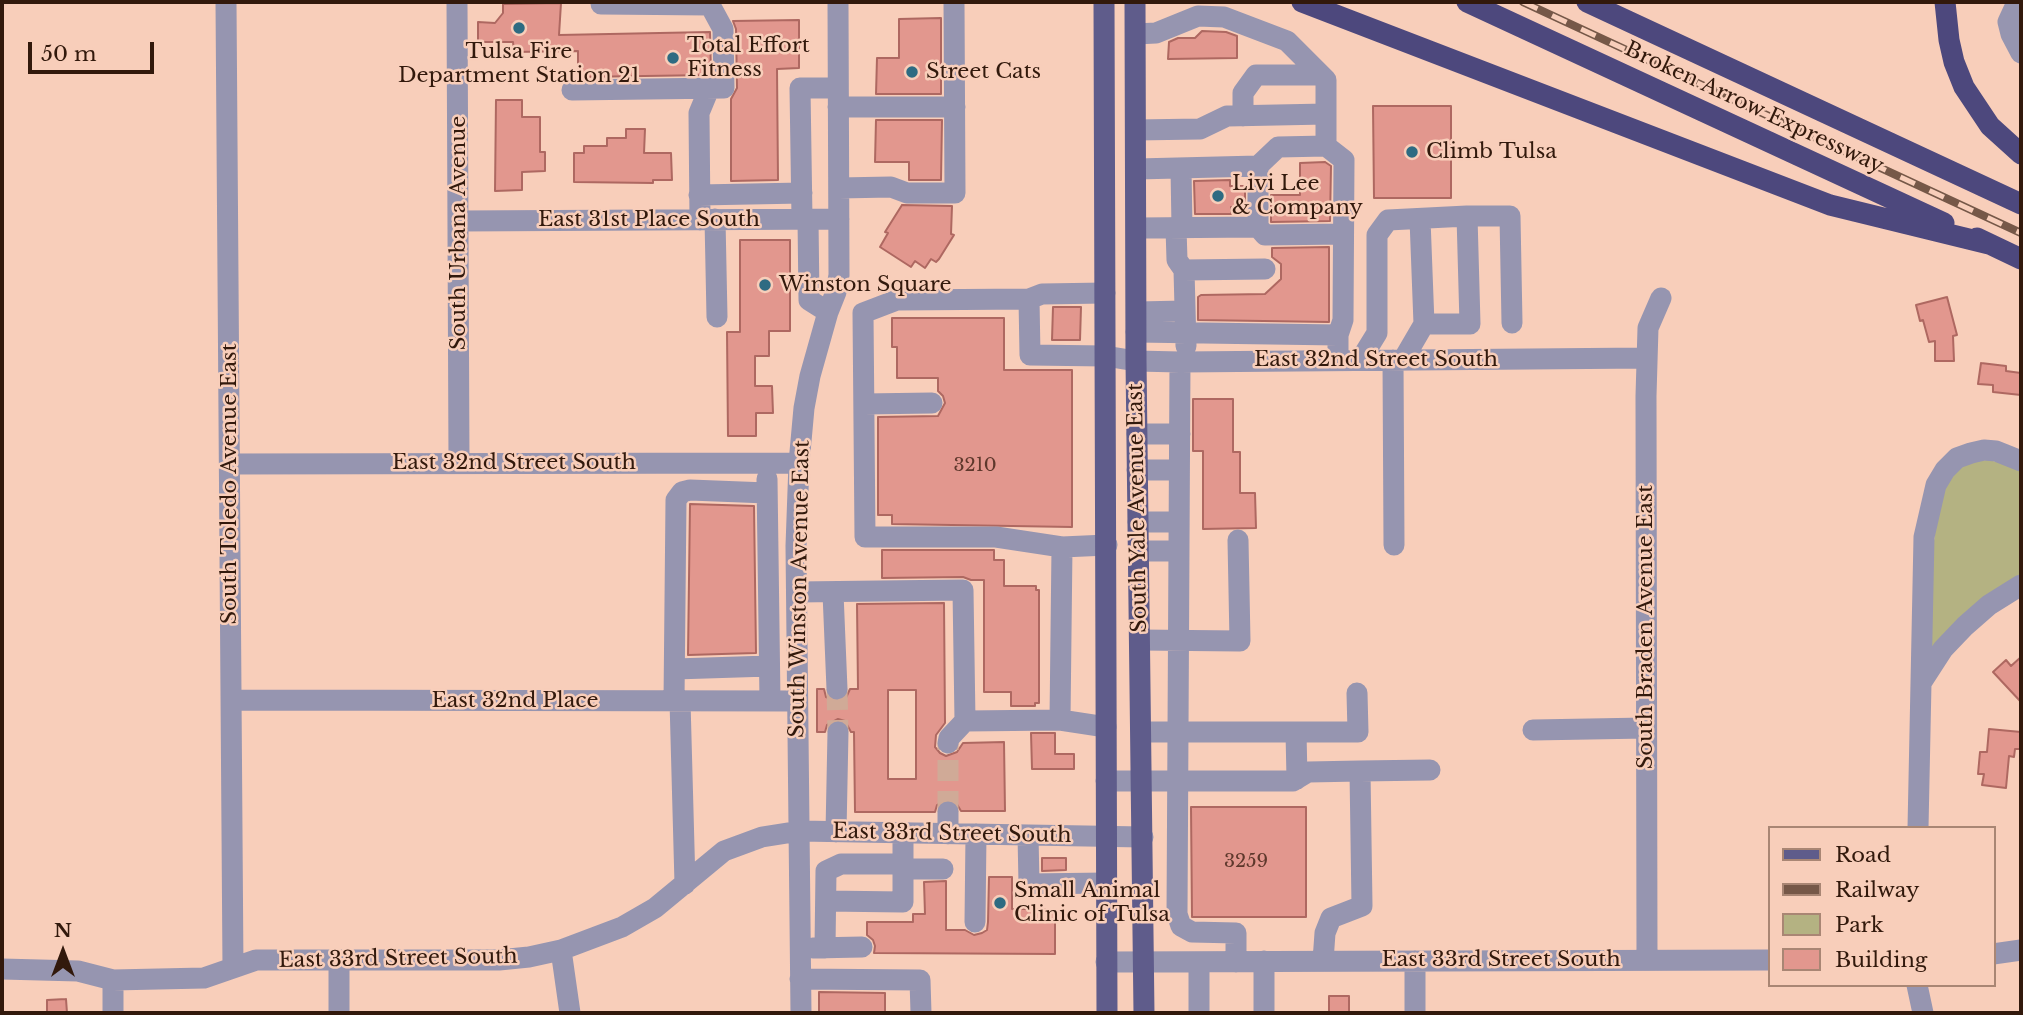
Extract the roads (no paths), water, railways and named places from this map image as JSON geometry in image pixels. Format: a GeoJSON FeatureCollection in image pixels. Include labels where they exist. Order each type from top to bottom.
{"type":"FeatureCollection","features":[{"type":"Feature","properties":{"kind":"highway"},"geometry":{"type":"LineString","coordinates":[[1302,2],[1830,205],[1989,244]]}},
{"type":"Feature","properties":{"kind":"highway","name":"Broken Arrow Expressway"},"geometry":{"type":"LineString","coordinates":[[1587,2],[2021,204]]}},
{"type":"Feature","properties":{"kind":"highway"},"geometry":{"type":"LineString","coordinates":[[1945,2],[1954,62],[1964,87],[1990,126],[2021,154]]}},
{"type":"Feature","properties":{"kind":"highway","name":"Broken Arrow Expressway"},"geometry":{"type":"LineString","coordinates":[[1469,3],[2021,259]]}},
{"type":"Feature","properties":{"kind":"main road","name":"South Yale Avenue East"},"geometry":{"type":"LineString","coordinates":[[1104,2],[1107,1013]]}},
{"type":"Feature","properties":{"kind":"main road","name":"South Yale Avenue East"},"geometry":{"type":"LineString","coordinates":[[1135,2],[1136,361],[1144,1013]]}},
{"type":"Feature","properties":{"kind":"street","name":"South Toledo Avenue East"},"geometry":{"type":"LineString","coordinates":[[226,2],[233,966]]}},
{"type":"Feature","properties":{"kind":"street","name":"South Urbana Avenue"},"geometry":{"type":"LineString","coordinates":[[457,2],[459,463]]}},
{"type":"Feature","properties":{"kind":"street"},"geometry":{"type":"LineString","coordinates":[[572,90],[723,88],[723,30],[710,3],[601,2]]}},
{"type":"Feature","properties":{"kind":"street","name":"South Winston Avenue East"},"geometry":{"type":"LineString","coordinates":[[800,1013],[797,701],[799,463],[806,397],[839,275],[838,2]]}},
{"type":"Feature","properties":{"kind":"street"},"geometry":{"type":"LineString","coordinates":[[839,188],[891,187],[907,193],[955,193],[954,2]]}},
{"type":"Feature","properties":{"kind":"street"},"geometry":{"type":"LineString","coordinates":[[2021,8],[2014,9],[2008,22],[2021,53]]}},
{"type":"Feature","properties":{"kind":"street"},"geometry":{"type":"LineString","coordinates":[[1136,34],[1156,33],[1198,16],[1224,17],[1287,41],[1326,80],[1326,146]]}},
{"type":"Feature","properties":{"kind":"street"},"geometry":{"type":"LineString","coordinates":[[1243,116],[1243,93],[1256,75],[1320,75]]}},
{"type":"Feature","properties":{"kind":"street"},"geometry":{"type":"LineString","coordinates":[[828,312],[808,300],[800,88],[838,97],[955,107]]}},
{"type":"Feature","properties":{"kind":"street"},"geometry":{"type":"LineString","coordinates":[[709,89],[699,113],[699,195],[708,220],[717,317]]}},
{"type":"Feature","properties":{"kind":"street"},"geometry":{"type":"LineString","coordinates":[[1136,130],[1200,129],[1227,116],[1326,114]]}},
{"type":"Feature","properties":{"kind":"street"},"geometry":{"type":"LineString","coordinates":[[1137,169],[1258,166],[1278,147],[1326,146],[1344,160],[1343,320],[1338,335],[1338,359]]}},
{"type":"Feature","properties":{"kind":"street"},"geometry":{"type":"LineString","coordinates":[[1258,166],[1258,227],[1265,234],[1343,234]]}},
{"type":"Feature","properties":{"kind":"street"},"geometry":{"type":"LineString","coordinates":[[1181,168],[1177,260],[1184,270],[1186,333],[1180,434],[1180,781],[1177,914],[1181,926],[1192,932],[1236,933],[1236,962]]}},
{"type":"Feature","properties":{"kind":"street"},"geometry":{"type":"LineString","coordinates":[[699,195],[802,193]]}},
{"type":"Feature","properties":{"kind":"street"},"geometry":{"type":"LineString","coordinates":[[739,194],[741,219]]}},
{"type":"Feature","properties":{"kind":"street"},"geometry":{"type":"LineString","coordinates":[[1424,324],[1470,324],[1467,216]]}},
{"type":"Feature","properties":{"kind":"street"},"geometry":{"type":"LineString","coordinates":[[1361,359],[1377,333],[1377,235],[1388,220],[1510,216],[1513,323]]}},
{"type":"Feature","properties":{"kind":"street","name":"East 31st Place South"},"geometry":{"type":"LineString","coordinates":[[460,221],[839,219]]}},
{"type":"Feature","properties":{"kind":"street"},"geometry":{"type":"LineString","coordinates":[[1394,545],[1398,360],[1424,324],[1419,219]]}},
{"type":"Feature","properties":{"kind":"street"},"geometry":{"type":"LineString","coordinates":[[1137,228],[1258,227]]}},
{"type":"Feature","properties":{"kind":"street"},"geometry":{"type":"LineString","coordinates":[[1184,270],[1265,269]]}},
{"type":"Feature","properties":{"kind":"street"},"geometry":{"type":"LineString","coordinates":[[1105,293],[1042,294],[1029,299],[897,300],[863,313],[864,537],[996,537],[1062,547],[1107,545]]}},
{"type":"Feature","properties":{"kind":"street","name":"South Braden Avenue East"},"geometry":{"type":"LineString","coordinates":[[1647,959],[1646,358],[1648,328],[1661,298]]}},
{"type":"Feature","properties":{"kind":"street","name":"East 32nd Street South"},"geometry":{"type":"LineString","coordinates":[[1029,299],[1030,355],[1105,356],[1136,361],[1183,362],[1646,358]]}},
{"type":"Feature","properties":{"kind":"street"},"geometry":{"type":"LineString","coordinates":[[1136,322],[1185,311]]}},
{"type":"Feature","properties":{"kind":"street"},"geometry":{"type":"LineString","coordinates":[[1136,322],[1186,333],[1338,335]]}},
{"type":"Feature","properties":{"kind":"street"},"geometry":{"type":"LineString","coordinates":[[864,404],[932,403]]}},
{"type":"Feature","properties":{"kind":"street"},"geometry":{"type":"LineString","coordinates":[[1137,434],[1180,434]]}},
{"type":"Feature","properties":{"kind":"street"},"geometry":{"type":"LineString","coordinates":[[1918,826],[1924,537],[1930,503],[1945,470],[1957,458],[1971,453],[1996,451],[2021,461]]}},
{"type":"Feature","properties":{"kind":"street"},"geometry":{"type":"LineString","coordinates":[[689,463],[690,490]]}},
{"type":"Feature","properties":{"kind":"street"},"geometry":{"type":"LineString","coordinates":[[767,463],[770,701]]}},
{"type":"Feature","properties":{"kind":"street","name":"East 32nd Street South"},"geometry":{"type":"LineString","coordinates":[[230,464],[799,463]]}},
{"type":"Feature","properties":{"kind":"street"},"geometry":{"type":"LineString","coordinates":[[1137,470],[1180,470]]}},
{"type":"Feature","properties":{"kind":"street"},"geometry":{"type":"LineString","coordinates":[[685,884],[675,669],[676,500],[682,492],[690,490],[767,493]]}},
{"type":"Feature","properties":{"kind":"street"},"geometry":{"type":"LineString","coordinates":[[1138,522],[1179,522]]}},
{"type":"Feature","properties":{"kind":"street"},"geometry":{"type":"LineString","coordinates":[[1140,640],[1240,641],[1238,540]]}},
{"type":"Feature","properties":{"kind":"street"},"geometry":{"type":"LineString","coordinates":[[1059,720],[1062,547]]}},
{"type":"Feature","properties":{"kind":"street"},"geometry":{"type":"LineString","coordinates":[[1138,551],[1179,551]]}},
{"type":"Feature","properties":{"kind":"street"},"geometry":{"type":"LineString","coordinates":[[1920,683],[1943,649],[1965,626],[1989,605],[2021,584]]}},
{"type":"Feature","properties":{"kind":"street"},"geometry":{"type":"LineString","coordinates":[[797,592],[963,590],[965,721],[949,738],[948,743]]}},
{"type":"Feature","properties":{"kind":"street"},"geometry":{"type":"LineString","coordinates":[[833,593],[837,689]]}},
{"type":"Feature","properties":{"kind":"street"},"geometry":{"type":"LineString","coordinates":[[675,669],[769,666]]}},
{"type":"Feature","properties":{"kind":"street"},"geometry":{"type":"LineString","coordinates":[[1142,732],[1358,732],[1357,693]]}},
{"type":"Feature","properties":{"kind":"street","name":"East 32nd Place"},"geometry":{"type":"LineString","coordinates":[[232,700],[797,701]]}},
{"type":"Feature","properties":{"kind":"street"},"geometry":{"type":"LineString","coordinates":[[965,721],[1059,720],[1106,727]]}},
{"type":"Feature","properties":{"kind":"street"},"geometry":{"type":"LineString","coordinates":[[1533,730],[1646,728]]}},
{"type":"Feature","properties":{"kind":"street"},"geometry":{"type":"LineString","coordinates":[[836,832],[838,732]]}},
{"type":"Feature","properties":{"kind":"street"},"geometry":{"type":"LineString","coordinates":[[1296,732],[1297,779]]}},
{"type":"Feature","properties":{"kind":"street"},"geometry":{"type":"LineString","coordinates":[[1105,781],[1293,781],[1308,772],[1430,770]]}},
{"type":"Feature","properties":{"kind":"street"},"geometry":{"type":"LineString","coordinates":[[1323,961],[1325,933],[1331,918],[1362,906],[1360,771]]}},
{"type":"Feature","properties":{"kind":"street"},"geometry":{"type":"LineString","coordinates":[[948,811],[948,834]]}},
{"type":"Feature","properties":{"kind":"street","name":"East 33rd Street South"},"geometry":{"type":"LineString","coordinates":[[2,969],[78,971],[113,980],[204,978],[256,960],[499,960],[529,957],[561,950],[622,927],[655,908],[724,851],[762,837],[800,831],[1143,837]]}},
{"type":"Feature","properties":{"kind":"street"},"geometry":{"type":"LineString","coordinates":[[826,901],[903,902],[903,833]]}},
{"type":"Feature","properties":{"kind":"street"},"geometry":{"type":"LineString","coordinates":[[975,922],[976,834]]}},
{"type":"Feature","properties":{"kind":"street"},"geometry":{"type":"LineString","coordinates":[[1028,835],[1029,884],[1105,883]]}},
{"type":"Feature","properties":{"kind":"street"},"geometry":{"type":"LineString","coordinates":[[800,871],[826,871],[841,864],[943,869]]}},
{"type":"Feature","properties":{"kind":"street"},"geometry":{"type":"LineString","coordinates":[[825,948],[826,871]]}},
{"type":"Feature","properties":{"kind":"street"},"geometry":{"type":"LineString","coordinates":[[800,948],[862,947]]}},
{"type":"Feature","properties":{"kind":"street"},"geometry":{"type":"LineString","coordinates":[[561,950],[570,1013]]}},
{"type":"Feature","properties":{"kind":"street"},"geometry":{"type":"LineString","coordinates":[[1995,954],[2021,950]]}},
{"type":"Feature","properties":{"kind":"street","name":"East 33rd Street South"},"geometry":{"type":"LineString","coordinates":[[1106,962],[1768,960]]}},
{"type":"Feature","properties":{"kind":"street"},"geometry":{"type":"LineString","coordinates":[[339,961],[339,1013]]}},
{"type":"Feature","properties":{"kind":"street"},"geometry":{"type":"LineString","coordinates":[[1264,961],[1264,1013]]}},
{"type":"Feature","properties":{"kind":"street"},"geometry":{"type":"LineString","coordinates":[[1415,961],[1415,1013]]}},
{"type":"Feature","properties":{"kind":"street"},"geometry":{"type":"LineString","coordinates":[[1199,962],[1199,1013]]}},
{"type":"Feature","properties":{"kind":"street"},"geometry":{"type":"LineString","coordinates":[[800,979],[920,980],[921,1013]]}},
{"type":"Feature","properties":{"kind":"street"},"geometry":{"type":"LineString","coordinates":[[113,980],[113,1013]]}},
{"type":"Feature","properties":{"kind":"street"},"geometry":{"type":"LineString","coordinates":[[1917,987],[1923,1013]]}},
{"type":"Feature","properties":{"kind":"tunnel"},"geometry":{"type":"LineString","coordinates":[[837,689],[838,732]]}},
{"type":"Feature","properties":{"kind":"tunnel"},"geometry":{"type":"LineString","coordinates":[[948,743],[948,812]]}},
{"type":"Feature","properties":{"kind":"railway"},"geometry":{"type":"LineString","coordinates":[[1523,2],[2021,233]]}},
{"type":"Feature","properties":{"kind":"place","name":"Tulsa Fire Department Station 21"},"geometry":{"type":"Point","coordinates":[519,28]}},
{"type":"Feature","properties":{"kind":"place","name":"Total Effort Fitness"},"geometry":{"type":"Point","coordinates":[673,58]}},
{"type":"Feature","properties":{"kind":"place","name":"Street Cats"},"geometry":{"type":"Point","coordinates":[912,72]}},
{"type":"Feature","properties":{"kind":"place","name":"Climb Tulsa"},"geometry":{"type":"Point","coordinates":[1412,152]}},
{"type":"Feature","properties":{"kind":"place","name":"Livi Lee & Company"},"geometry":{"type":"Point","coordinates":[1218,196]}},
{"type":"Feature","properties":{"kind":"place","name":"Winston Square"},"geometry":{"type":"Point","coordinates":[765,285]}},
{"type":"Feature","properties":{"kind":"place","name":"Small Animal Clinic of Tulsa"},"geometry":{"type":"Point","coordinates":[1000,903]}}]}
